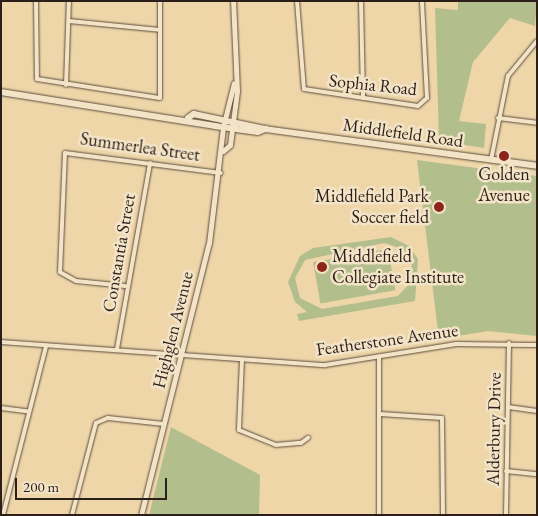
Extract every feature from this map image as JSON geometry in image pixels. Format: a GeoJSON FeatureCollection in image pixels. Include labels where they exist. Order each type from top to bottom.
{"type":"FeatureCollection","features":[{"type":"Feature","properties":{"kind":"main road","name":"Middlefield Road"},"geometry":{"type":"LineString","coordinates":[[1,92],[188,118],[232,129],[265,129]]}},
{"type":"Feature","properties":{"kind":"main road","name":"Middlefield Road"},"geometry":{"type":"LineString","coordinates":[[188,118],[194,114],[225,119],[265,129],[537,166]]}},
{"type":"Feature","properties":{"kind":"street"},"geometry":{"type":"LineString","coordinates":[[36,1],[36,74],[41,81],[160,98],[160,1]]}},
{"type":"Feature","properties":{"kind":"street"},"geometry":{"type":"LineString","coordinates":[[66,84],[70,1]]}},
{"type":"Feature","properties":{"kind":"street","name":"Highglen Avenue"},"geometry":{"type":"LineString","coordinates":[[223,151],[234,121],[233,1]]}},
{"type":"Feature","properties":{"kind":"street","name":"Sophia Road"},"geometry":{"type":"LineString","coordinates":[[296,1],[304,89],[413,106],[426,102],[422,1]]}},
{"type":"Feature","properties":{"kind":"street"},"geometry":{"type":"LineString","coordinates":[[361,1],[363,98]]}},
{"type":"Feature","properties":{"kind":"street"},"geometry":{"type":"LineString","coordinates":[[69,21],[160,30]]}},
{"type":"Feature","properties":{"kind":"street"},"geometry":{"type":"LineString","coordinates":[[492,160],[498,118],[508,76],[537,41]]}},
{"type":"Feature","properties":{"kind":"street","name":"Highglen Avenue"},"geometry":{"type":"LineString","coordinates":[[141,515],[181,354],[221,173],[223,127],[234,83]]}},
{"type":"Feature","properties":{"kind":"street"},"geometry":{"type":"LineString","coordinates":[[498,118],[537,123]]}},
{"type":"Feature","properties":{"kind":"street","name":"Summerlea Street"},"geometry":{"type":"LineString","coordinates":[[125,286],[62,276],[62,161],[65,153],[73,150],[221,173]]}},
{"type":"Feature","properties":{"kind":"street","name":"Constantia Street"},"geometry":{"type":"LineString","coordinates":[[117,349],[125,286],[150,163]]}},
{"type":"Feature","properties":{"kind":"street","name":"Featherstone Avenue"},"geometry":{"type":"LineString","coordinates":[[1,342],[325,365],[456,344],[537,344]]}},
{"type":"Feature","properties":{"kind":"street","name":"Alderbury Drive"},"geometry":{"type":"LineString","coordinates":[[506,515],[509,343]]}},
{"type":"Feature","properties":{"kind":"street"},"geometry":{"type":"LineString","coordinates":[[3,515],[27,411],[46,346]]}},
{"type":"Feature","properties":{"kind":"street"},"geometry":{"type":"LineString","coordinates":[[379,357],[379,515]]}},
{"type":"Feature","properties":{"kind":"street"},"geometry":{"type":"LineString","coordinates":[[242,360],[239,430],[276,445],[301,443],[308,438]]}},
{"type":"Feature","properties":{"kind":"street"},"geometry":{"type":"LineString","coordinates":[[508,407],[537,410]]}},
{"type":"Feature","properties":{"kind":"street"},"geometry":{"type":"LineString","coordinates":[[1,408],[27,411]]}},
{"type":"Feature","properties":{"kind":"street"},"geometry":{"type":"LineString","coordinates":[[380,414],[442,418],[443,515]]}},
{"type":"Feature","properties":{"kind":"street"},"geometry":{"type":"LineString","coordinates":[[72,515],[96,422],[108,418],[164,424]]}},
{"type":"Feature","properties":{"kind":"street"},"geometry":{"type":"LineString","coordinates":[[506,471],[537,474]]}},
{"type":"Feature","properties":{"kind":"green space"},"geometry":{"type":"Polygon","coordinates":[[[458,1],[537,1],[535,26],[510,18],[473,62],[459,121],[486,124],[484,148],[439,141],[435,8],[458,10],[458,1]]]}},
{"type":"Feature","properties":{"kind":"green space"},"geometry":{"type":"Polygon","coordinates":[[[417,160],[537,176],[537,336],[488,331],[439,339],[417,160]]]}},
{"type":"Feature","properties":{"kind":"green space"},"geometry":{"type":"Polygon","coordinates":[[[391,237],[409,246],[418,259],[415,301],[299,321],[297,314],[307,312],[295,302],[288,282],[300,256],[313,248],[391,237]],[[384,243],[305,260],[295,278],[300,298],[322,309],[398,296],[411,282],[412,261],[403,249],[384,243]]]}},
{"type":"Feature","properties":{"kind":"green space"},"geometry":{"type":"Polygon","coordinates":[[[388,249],[395,290],[320,304],[313,262],[388,249]]]}},
{"type":"Feature","properties":{"kind":"green space"},"geometry":{"type":"Polygon","coordinates":[[[171,427],[260,475],[259,515],[149,515],[171,427]]]}},
{"type":"Feature","properties":{"kind":"place","name":"Golden Avenue"},"geometry":{"type":"Point","coordinates":[504,156]}},
{"type":"Feature","properties":{"kind":"place","name":"Middlefield Park Soccer field"},"geometry":{"type":"Point","coordinates":[439,207]}},
{"type":"Feature","properties":{"kind":"place","name":"Middlefield Collegiate Institute"},"geometry":{"type":"Point","coordinates":[322,267]}}]}
